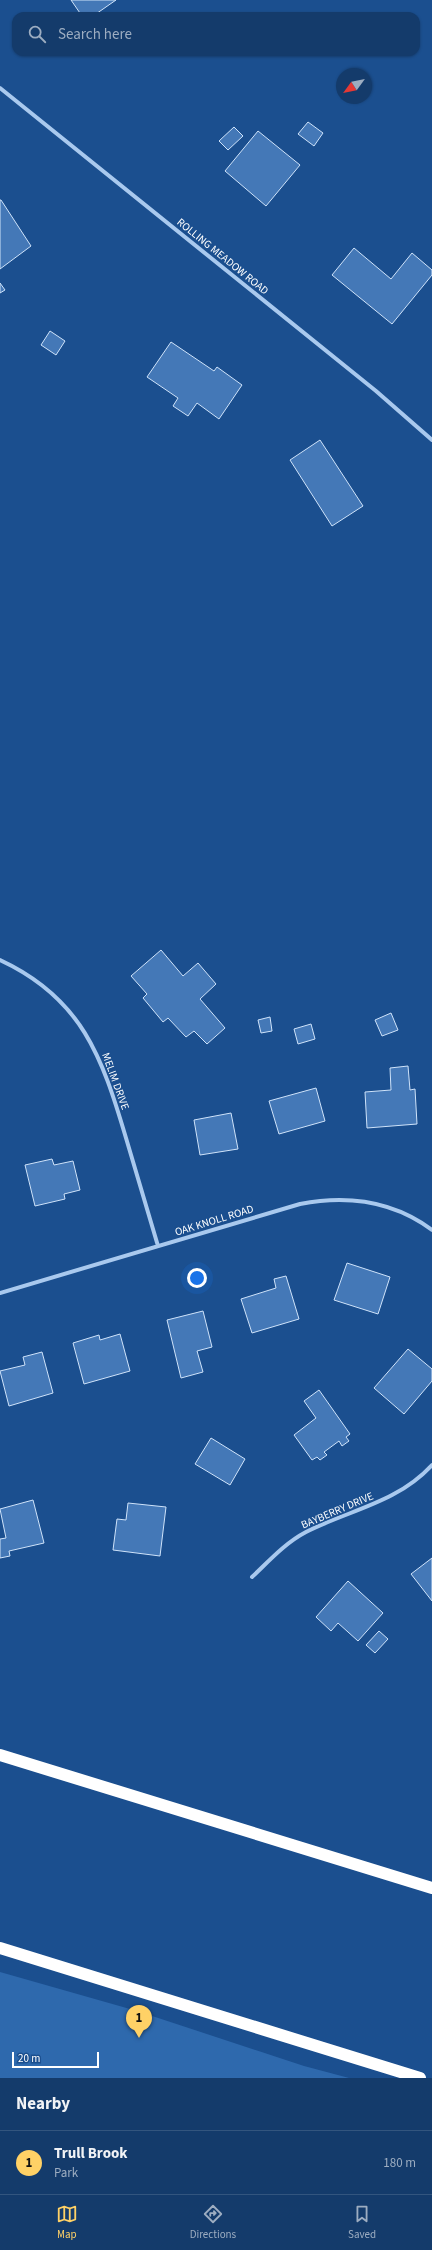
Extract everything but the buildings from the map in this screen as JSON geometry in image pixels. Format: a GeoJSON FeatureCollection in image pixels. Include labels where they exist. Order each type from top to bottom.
{"type":"FeatureCollection","features":[{"type":"Feature","properties":{"kind":"highway"},"geometry":{"type":"LineString","coordinates":[[0,1754],[432,1888]]}},
{"type":"Feature","properties":{"kind":"highway"},"geometry":{"type":"LineString","coordinates":[[0,1948],[420,2078]]}},
{"type":"Feature","properties":{"kind":"street","name":"ROLLING MEADOW ROAD"},"geometry":{"type":"LineString","coordinates":[[0,88],[376,391],[432,440]]}},
{"type":"Feature","properties":{"kind":"street","name":"MELIM DRIVE"},"geometry":{"type":"LineString","coordinates":[[0,960],[29,975],[57,998],[70,1011],[91,1041],[112,1089],[158,1246]]}},
{"type":"Feature","properties":{"kind":"street","name":"OAK KNOLL ROAD"},"geometry":{"type":"LineString","coordinates":[[0,1293],[300,1204],[349,1199],[382,1205],[412,1218],[432,1230]]}},
{"type":"Feature","properties":{"kind":"street","name":"BAYBERRY DRIVE"},"geometry":{"type":"LineString","coordinates":[[252,1577],[281,1549],[298,1536],[392,1496],[407,1487],[432,1465]]}},
{"type":"Feature","properties":{"kind":"shaded area"},"geometry":{"type":"Polygon","coordinates":[[[0,1972],[137,2011],[304,2066],[349,2078],[0,2078],[0,1972]]]}},
{"type":"Feature","properties":{"kind":"place","name":"Trull Brook"},"geometry":{"type":"Point","coordinates":[139,2038]}}]}
